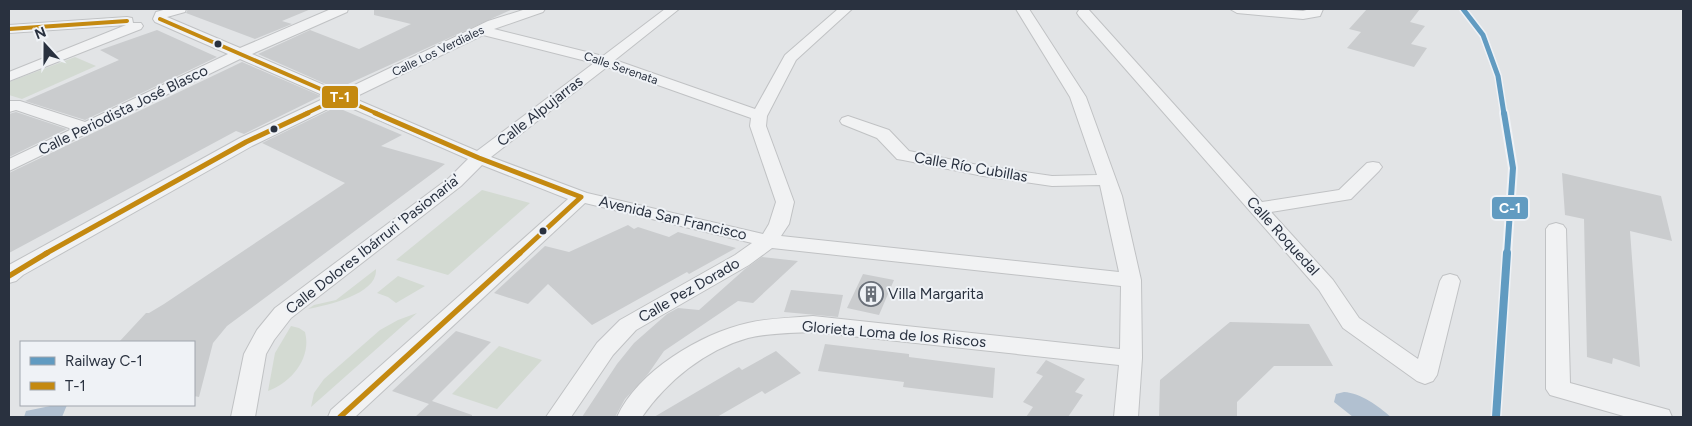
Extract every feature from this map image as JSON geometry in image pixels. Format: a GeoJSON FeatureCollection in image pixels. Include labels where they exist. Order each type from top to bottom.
{"type":"FeatureCollection","features":[{"type":"Feature","properties":{"kind":"street"},"geometry":{"type":"LineString","coordinates":[[9,77],[143,17],[180,9]]}},
{"type":"Feature","properties":{"kind":"street","name":"Calle Periodista José Blasco"},"geometry":{"type":"LineString","coordinates":[[9,166],[237,54],[342,9]]}},
{"type":"Feature","properties":{"kind":"street","name":"Calle Los Verdiales"},"geometry":{"type":"LineString","coordinates":[[9,276],[246,142],[363,88],[498,22],[538,9]]}},
{"type":"Feature","properties":{"kind":"street","name":"Calle Alpujarras"},"geometry":{"type":"LineString","coordinates":[[479,158],[673,9]]}},
{"type":"Feature","properties":{"kind":"street"},"geometry":{"type":"LineString","coordinates":[[759,116],[790,58],[846,9]]}},
{"type":"Feature","properties":{"kind":"street"},"geometry":{"type":"LineString","coordinates":[[1023,9],[1078,97],[1113,196],[1131,280],[1131,358],[1126,417]]}},
{"type":"Feature","properties":{"kind":"street"},"geometry":{"type":"LineString","coordinates":[[1237,9],[1304,15],[1316,13],[1316,9]]}},
{"type":"Feature","properties":{"kind":"street","name":"Calle Roquedal"},"geometry":{"type":"LineString","coordinates":[[1083,10],[1326,286],[1350,323],[1426,375],[1450,281]]}},
{"type":"Feature","properties":{"kind":"street","name":"Avenida San Francisco"},"geometry":{"type":"LineString","coordinates":[[9,29],[74,26],[143,17],[237,54],[479,158],[582,197],[768,241],[1131,280]]}},
{"type":"Feature","properties":{"kind":"street","name":"Avenida San Francisco"},"geometry":{"type":"LineString","coordinates":[[9,22],[74,26]]}},
{"type":"Feature","properties":{"kind":"street"},"geometry":{"type":"LineString","coordinates":[[9,39],[74,26]]}},
{"type":"Feature","properties":{"kind":"street","name":"Calle Serenata"},"geometry":{"type":"LineString","coordinates":[[481,30],[576,52],[759,116]]}},
{"type":"Feature","properties":{"kind":"street"},"geometry":{"type":"LineString","coordinates":[[11,105],[86,128]]}},
{"type":"Feature","properties":{"kind":"street","name":"Calle Pez Dorado"},"geometry":{"type":"LineString","coordinates":[[558,417],[605,349],[628,325],[742,260],[768,241],[779,224],[785,202],[758,126],[759,116]]}},
{"type":"Feature","properties":{"kind":"street","name":"Calle Río Cubillas"},"geometry":{"type":"LineString","coordinates":[[848,121],[883,134],[902,155],[983,172],[1052,181],[1106,180]]}},
{"type":"Feature","properties":{"kind":"street","name":"Calle Dolores Ibárruri 'Pasionaria'"},"geometry":{"type":"LineString","coordinates":[[243,417],[255,354],[265,336],[283,313],[456,182],[479,158]]}},
{"type":"Feature","properties":{"kind":"street"},"geometry":{"type":"LineString","coordinates":[[1258,208],[1345,195],[1373,167]]}},
{"type":"Feature","properties":{"kind":"street"},"geometry":{"type":"LineString","coordinates":[[340,417],[582,197]]}},
{"type":"Feature","properties":{"kind":"street"},"geometry":{"type":"LineString","coordinates":[[1556,228],[1558,389],[1660,417]]}},
{"type":"Feature","properties":{"kind":"street","name":"Glorieta Loma de los Riscos"},"geometry":{"type":"LineString","coordinates":[[629,417],[639,400],[658,381],[688,358],[727,338],[765,327],[813,324],[1131,358]]}},
{"type":"Feature","properties":{"kind":"shaded area"},"geometry":{"type":"Polygon","coordinates":[[[75,57],[96,66],[22,99],[9,95],[9,82],[75,57]]]}},
{"type":"Feature","properties":{"kind":"shaded area"},"geometry":{"type":"Polygon","coordinates":[[[482,190],[530,203],[448,275],[396,260],[482,190]]]}},
{"type":"Feature","properties":{"kind":"shaded area"},"geometry":{"type":"Polygon","coordinates":[[[376,269],[374,278],[361,292],[327,305],[308,309],[314,305],[336,300],[376,269]]]}},
{"type":"Feature","properties":{"kind":"shaded area"},"geometry":{"type":"Polygon","coordinates":[[[398,276],[425,286],[396,303],[388,297],[377,293],[398,276]]]}},
{"type":"Feature","properties":{"kind":"shaded area"},"geometry":{"type":"Polygon","coordinates":[[[417,313],[311,407],[314,393],[324,379],[380,330],[398,320],[417,313]]]}},
{"type":"Feature","properties":{"kind":"shaded area"},"geometry":{"type":"Polygon","coordinates":[[[291,326],[305,332],[306,342],[302,360],[292,376],[268,391],[275,353],[291,326]]]}},
{"type":"Feature","properties":{"kind":"shaded area"},"geometry":{"type":"Polygon","coordinates":[[[499,346],[542,360],[497,409],[452,394],[499,346]]]}},
{"type":"Feature","properties":{"kind":"water"},"geometry":{"type":"Polygon","coordinates":[[[1344,392],[1363,397],[1391,417],[1353,417],[1334,402],[1336,394],[1344,392]]]}},
{"type":"Feature","properties":{"kind":"water"},"geometry":{"type":"Polygon","coordinates":[[[50,406],[67,406],[62,417],[24,417],[26,411],[50,406]]]}},
{"type":"Feature","properties":{"kind":"building"},"geometry":{"type":"Polygon","coordinates":[[[188,9],[311,9],[282,21],[292,24],[255,39],[186,13],[188,9]]]}},
{"type":"Feature","properties":{"kind":"building"},"geometry":{"type":"Polygon","coordinates":[[[374,9],[513,9],[337,89],[258,54],[310,30],[359,49],[411,24],[374,15],[374,9]]]}},
{"type":"Feature","properties":{"kind":"building"},"geometry":{"type":"Polygon","coordinates":[[[1367,9],[1420,9],[1410,22],[1425,26],[1411,44],[1427,48],[1414,67],[1347,48],[1361,32],[1349,29],[1367,9]]]}},
{"type":"Feature","properties":{"kind":"building"},"geometry":{"type":"Polygon","coordinates":[[[157,30],[217,57],[85,120],[25,101],[119,60],[100,50],[157,30]]]}},
{"type":"Feature","properties":{"kind":"building"},"geometry":{"type":"Polygon","coordinates":[[[242,62],[321,96],[244,134],[236,131],[9,253],[9,173],[242,62]]]}},
{"type":"Feature","properties":{"kind":"building"},"geometry":{"type":"Polygon","coordinates":[[[336,107],[402,135],[381,146],[445,164],[227,326],[213,343],[199,397],[195,396],[195,341],[120,341],[146,313],[164,304],[345,183],[262,143],[336,107]]]}},
{"type":"Feature","properties":{"kind":"building"},"geometry":{"type":"Polygon","coordinates":[[[16,112],[67,129],[9,157],[9,114],[16,112]]]}},
{"type":"Feature","properties":{"kind":"building"},"geometry":{"type":"Polygon","coordinates":[[[1562,173],[1661,196],[1672,241],[1630,231],[1640,367],[1613,358],[1612,364],[1587,357],[1584,219],[1565,215],[1562,173]]]}},
{"type":"Feature","properties":{"kind":"building"},"geometry":{"type":"Polygon","coordinates":[[[628,225],[634,229],[638,227],[669,237],[678,232],[736,248],[689,274],[687,272],[592,325],[548,284],[528,304],[494,293],[545,246],[569,252],[628,225]]]}},
{"type":"Feature","properties":{"kind":"building"},"geometry":{"type":"Polygon","coordinates":[[[762,257],[798,261],[753,303],[738,301],[664,351],[648,374],[625,399],[615,417],[582,417],[617,364],[634,343],[667,314],[678,308],[699,310],[745,269],[762,257]]]}},
{"type":"Feature","properties":{"kind":"building","name":"Villa Margarita"},"geometry":{"type":"Polygon","coordinates":[[[863,274],[894,280],[879,315],[847,308],[863,274]]]}},
{"type":"Feature","properties":{"kind":"building"},"geometry":{"type":"Polygon","coordinates":[[[791,290],[843,295],[838,317],[784,312],[791,290]]]}},
{"type":"Feature","properties":{"kind":"building"},"geometry":{"type":"Polygon","coordinates":[[[1230,322],[1309,324],[1333,366],[1274,366],[1237,402],[1237,417],[1159,417],[1160,380],[1230,322]]]}},
{"type":"Feature","properties":{"kind":"building"},"geometry":{"type":"Polygon","coordinates":[[[456,331],[491,342],[432,401],[472,415],[472,417],[415,417],[429,404],[392,391],[456,331]]]}},
{"type":"Feature","properties":{"kind":"building"},"geometry":{"type":"Polygon","coordinates":[[[825,344],[909,354],[909,357],[995,368],[993,398],[903,387],[904,382],[818,371],[825,344]]]}},
{"type":"Feature","properties":{"kind":"building"},"geometry":{"type":"Polygon","coordinates":[[[776,351],[801,373],[765,394],[762,391],[717,417],[654,417],[739,367],[742,370],[776,351]]]}},
{"type":"Feature","properties":{"kind":"building"},"geometry":{"type":"Polygon","coordinates":[[[1046,360],[1085,379],[1075,392],[1083,395],[1068,417],[1026,417],[1033,407],[1023,402],[1043,376],[1036,373],[1046,360]]]}},
{"type":"Feature","properties":{"kind":"rail line","name":"C-1"},"geometry":{"type":"LineString","coordinates":[[1463,9],[1483,35],[1498,76],[1513,168],[1496,417]]}},
{"type":"Feature","properties":{"kind":"transit line","name":"T-1"},"geometry":{"type":"LineString","coordinates":[[160,19],[479,158],[581,197],[340,417]]}},
{"type":"Feature","properties":{"kind":"transit line","name":"T-1"},"geometry":{"type":"LineString","coordinates":[[9,29],[127,21]]}},
{"type":"Feature","properties":{"kind":"transit line","name":"T-1"},"geometry":{"type":"LineString","coordinates":[[9,276],[16,270],[246,142],[339,98]]}},
{"type":"Feature","properties":{"kind":"place","name":"Villa Margarita"},"geometry":{"type":"Point","coordinates":[871,294]}}]}
